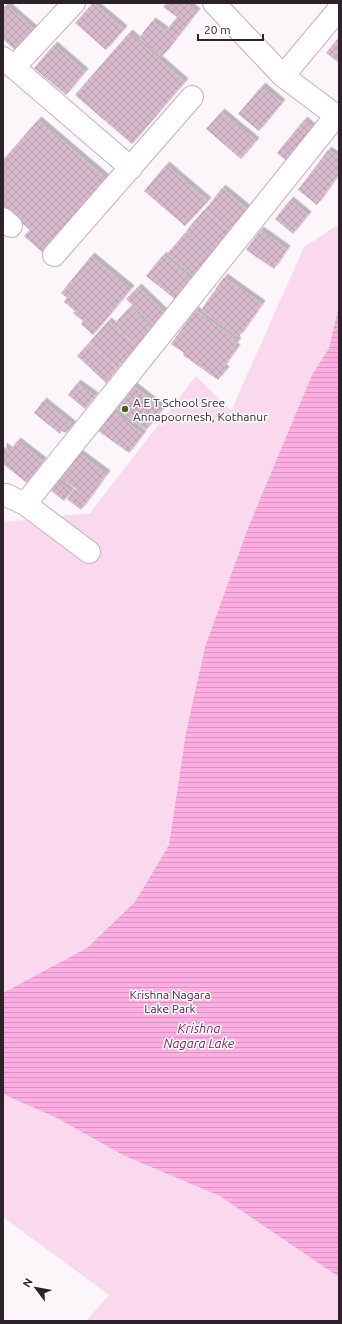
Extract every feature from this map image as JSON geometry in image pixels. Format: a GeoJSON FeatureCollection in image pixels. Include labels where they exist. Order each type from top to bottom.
{"type":"FeatureCollection","features":[{"type":"Feature","properties":{"kind":"street"},"geometry":{"type":"LineString","coordinates":[[74,3],[8,62],[131,168]]}},
{"type":"Feature","properties":{"kind":"street"},"geometry":{"type":"LineString","coordinates":[[25,504],[338,117],[283,76],[214,3]]}},
{"type":"Feature","properties":{"kind":"street"},"geometry":{"type":"LineString","coordinates":[[283,76],[339,9]]}},
{"type":"Feature","properties":{"kind":"street"},"geometry":{"type":"LineString","coordinates":[[54,255],[192,97]]}},
{"type":"Feature","properties":{"kind":"street"},"geometry":{"type":"LineString","coordinates":[[3,495],[25,504],[89,552]]}},
{"type":"Feature","properties":{"kind":"green space","name":"Krishna Nagara Lake Park"},"geometry":{"type":"Polygon","coordinates":[[[339,224],[339,1321],[86,1321],[109,1295],[3,1217],[3,522],[90,513],[196,376],[231,411],[304,247],[339,224]]]}},
{"type":"Feature","properties":{"kind":"water","name":"Krishna Nagara Lake"},"geometry":{"type":"Polygon","coordinates":[[[339,306],[339,1277],[220,1196],[125,1156],[57,1118],[3,1094],[3,993],[87,948],[135,902],[169,845],[186,733],[205,647],[248,528],[312,375],[329,348],[339,306]]]}},
{"type":"Feature","properties":{"kind":"building"},"geometry":{"type":"Polygon","coordinates":[[[93,3],[124,29],[106,50],[75,23],[93,3]]]}},
{"type":"Feature","properties":{"kind":"building"},"geometry":{"type":"Polygon","coordinates":[[[167,3],[186,3],[197,12],[162,57],[139,38],[152,21],[166,31],[177,17],[163,7],[167,3]]]}},
{"type":"Feature","properties":{"kind":"building"},"geometry":{"type":"Polygon","coordinates":[[[6,5],[35,30],[16,51],[3,39],[3,8],[6,5]]]}},
{"type":"Feature","properties":{"kind":"building"},"geometry":{"type":"Polygon","coordinates":[[[129,33],[185,82],[132,144],[75,95],[129,33]]]}},
{"type":"Feature","properties":{"kind":"building"},"geometry":{"type":"Polygon","coordinates":[[[339,37],[339,63],[326,53],[339,37]]]}},
{"type":"Feature","properties":{"kind":"building"},"geometry":{"type":"Polygon","coordinates":[[[54,45],[85,72],[66,95],[34,68],[54,45]]]}},
{"type":"Feature","properties":{"kind":"building"},"geometry":{"type":"Polygon","coordinates":[[[262,86],[282,103],[259,131],[238,114],[262,86]]]}},
{"type":"Feature","properties":{"kind":"building"},"geometry":{"type":"Polygon","coordinates":[[[221,112],[256,141],[241,159],[206,129],[221,112]]]}},
{"type":"Feature","properties":{"kind":"building"},"geometry":{"type":"Polygon","coordinates":[[[38,120],[107,179],[43,253],[24,236],[30,230],[3,207],[3,160],[38,120]]]}},
{"type":"Feature","properties":{"kind":"building"},"geometry":{"type":"Polygon","coordinates":[[[304,120],[316,131],[290,164],[277,153],[304,120]]]}},
{"type":"Feature","properties":{"kind":"building"},"geometry":{"type":"Polygon","coordinates":[[[328,150],[339,158],[339,174],[317,205],[298,190],[328,150]]]}},
{"type":"Feature","properties":{"kind":"building"},"geometry":{"type":"Polygon","coordinates":[[[166,165],[208,201],[185,226],[144,191],[166,165]]]}},
{"type":"Feature","properties":{"kind":"building"},"geometry":{"type":"Polygon","coordinates":[[[222,188],[251,212],[233,233],[205,210],[222,188]]]}},
{"type":"Feature","properties":{"kind":"building"},"geometry":{"type":"Polygon","coordinates":[[[290,200],[308,215],[293,234],[275,219],[290,200]]]}},
{"type":"Feature","properties":{"kind":"building"},"geometry":{"type":"Polygon","coordinates":[[[204,210],[233,234],[215,255],[186,231],[204,210]]]}},
{"type":"Feature","properties":{"kind":"building"},"geometry":{"type":"Polygon","coordinates":[[[260,230],[287,249],[274,269],[246,250],[260,230]]]}},
{"type":"Feature","properties":{"kind":"building"},"geometry":{"type":"Polygon","coordinates":[[[185,233],[214,257],[196,278],[167,254],[185,233]]]}},
{"type":"Feature","properties":{"kind":"building"},"geometry":{"type":"Polygon","coordinates":[[[163,255],[193,280],[176,300],[146,276],[163,255]]]}},
{"type":"Feature","properties":{"kind":"building"},"geometry":{"type":"Polygon","coordinates":[[[91,256],[131,289],[93,335],[81,324],[83,321],[73,313],[75,311],[64,302],[67,298],[61,293],[91,256]]]}},
{"type":"Feature","properties":{"kind":"building"},"geometry":{"type":"Polygon","coordinates":[[[224,277],[262,304],[239,337],[201,310],[224,277]]]}},
{"type":"Feature","properties":{"kind":"building"},"geometry":{"type":"Polygon","coordinates":[[[138,287],[166,314],[155,326],[126,299],[138,287]]]}},
{"type":"Feature","properties":{"kind":"building"},"geometry":{"type":"Polygon","coordinates":[[[130,307],[153,328],[137,345],[114,324],[130,307]]]}},
{"type":"Feature","properties":{"kind":"building"},"geometry":{"type":"Polygon","coordinates":[[[195,310],[238,341],[234,346],[237,348],[223,368],[226,370],[218,380],[183,355],[184,353],[171,344],[195,310]]]}},
{"type":"Feature","properties":{"kind":"building"},"geometry":{"type":"Polygon","coordinates":[[[108,321],[137,346],[118,368],[89,343],[108,321]]]}},
{"type":"Feature","properties":{"kind":"building"},"geometry":{"type":"Polygon","coordinates":[[[88,344],[117,369],[106,383],[77,356],[88,344]]]}},
{"type":"Feature","properties":{"kind":"building"},"geometry":{"type":"Polygon","coordinates":[[[77,383],[95,396],[85,409],[68,395],[77,383]]]}},
{"type":"Feature","properties":{"kind":"building"},"geometry":{"type":"Polygon","coordinates":[[[131,384],[163,409],[146,430],[114,406],[131,384]]]}},
{"type":"Feature","properties":{"kind":"building"},"geometry":{"type":"Polygon","coordinates":[[[43,401],[73,425],[66,433],[62,431],[60,434],[34,413],[43,401]]]}},
{"type":"Feature","properties":{"kind":"building"},"geometry":{"type":"Polygon","coordinates":[[[111,410],[143,434],[129,453],[97,430],[111,410]]]}},
{"type":"Feature","properties":{"kind":"building"},"geometry":{"type":"Polygon","coordinates":[[[17,441],[43,461],[27,483],[3,464],[3,446],[10,451],[17,441]]]}},
{"type":"Feature","properties":{"kind":"building"},"geometry":{"type":"Polygon","coordinates":[[[76,451],[107,474],[81,510],[67,499],[74,489],[83,494],[58,476],[76,451]]]}},
{"type":"Feature","properties":{"kind":"building"},"geometry":{"type":"Polygon","coordinates":[[[57,481],[71,492],[64,501],[50,490],[57,481]]]}},
{"type":"Feature","properties":{"kind":"place","name":"A E T School Sree Annapoornesh, Kothanur"},"geometry":{"type":"Point","coordinates":[125,409]}}]}
